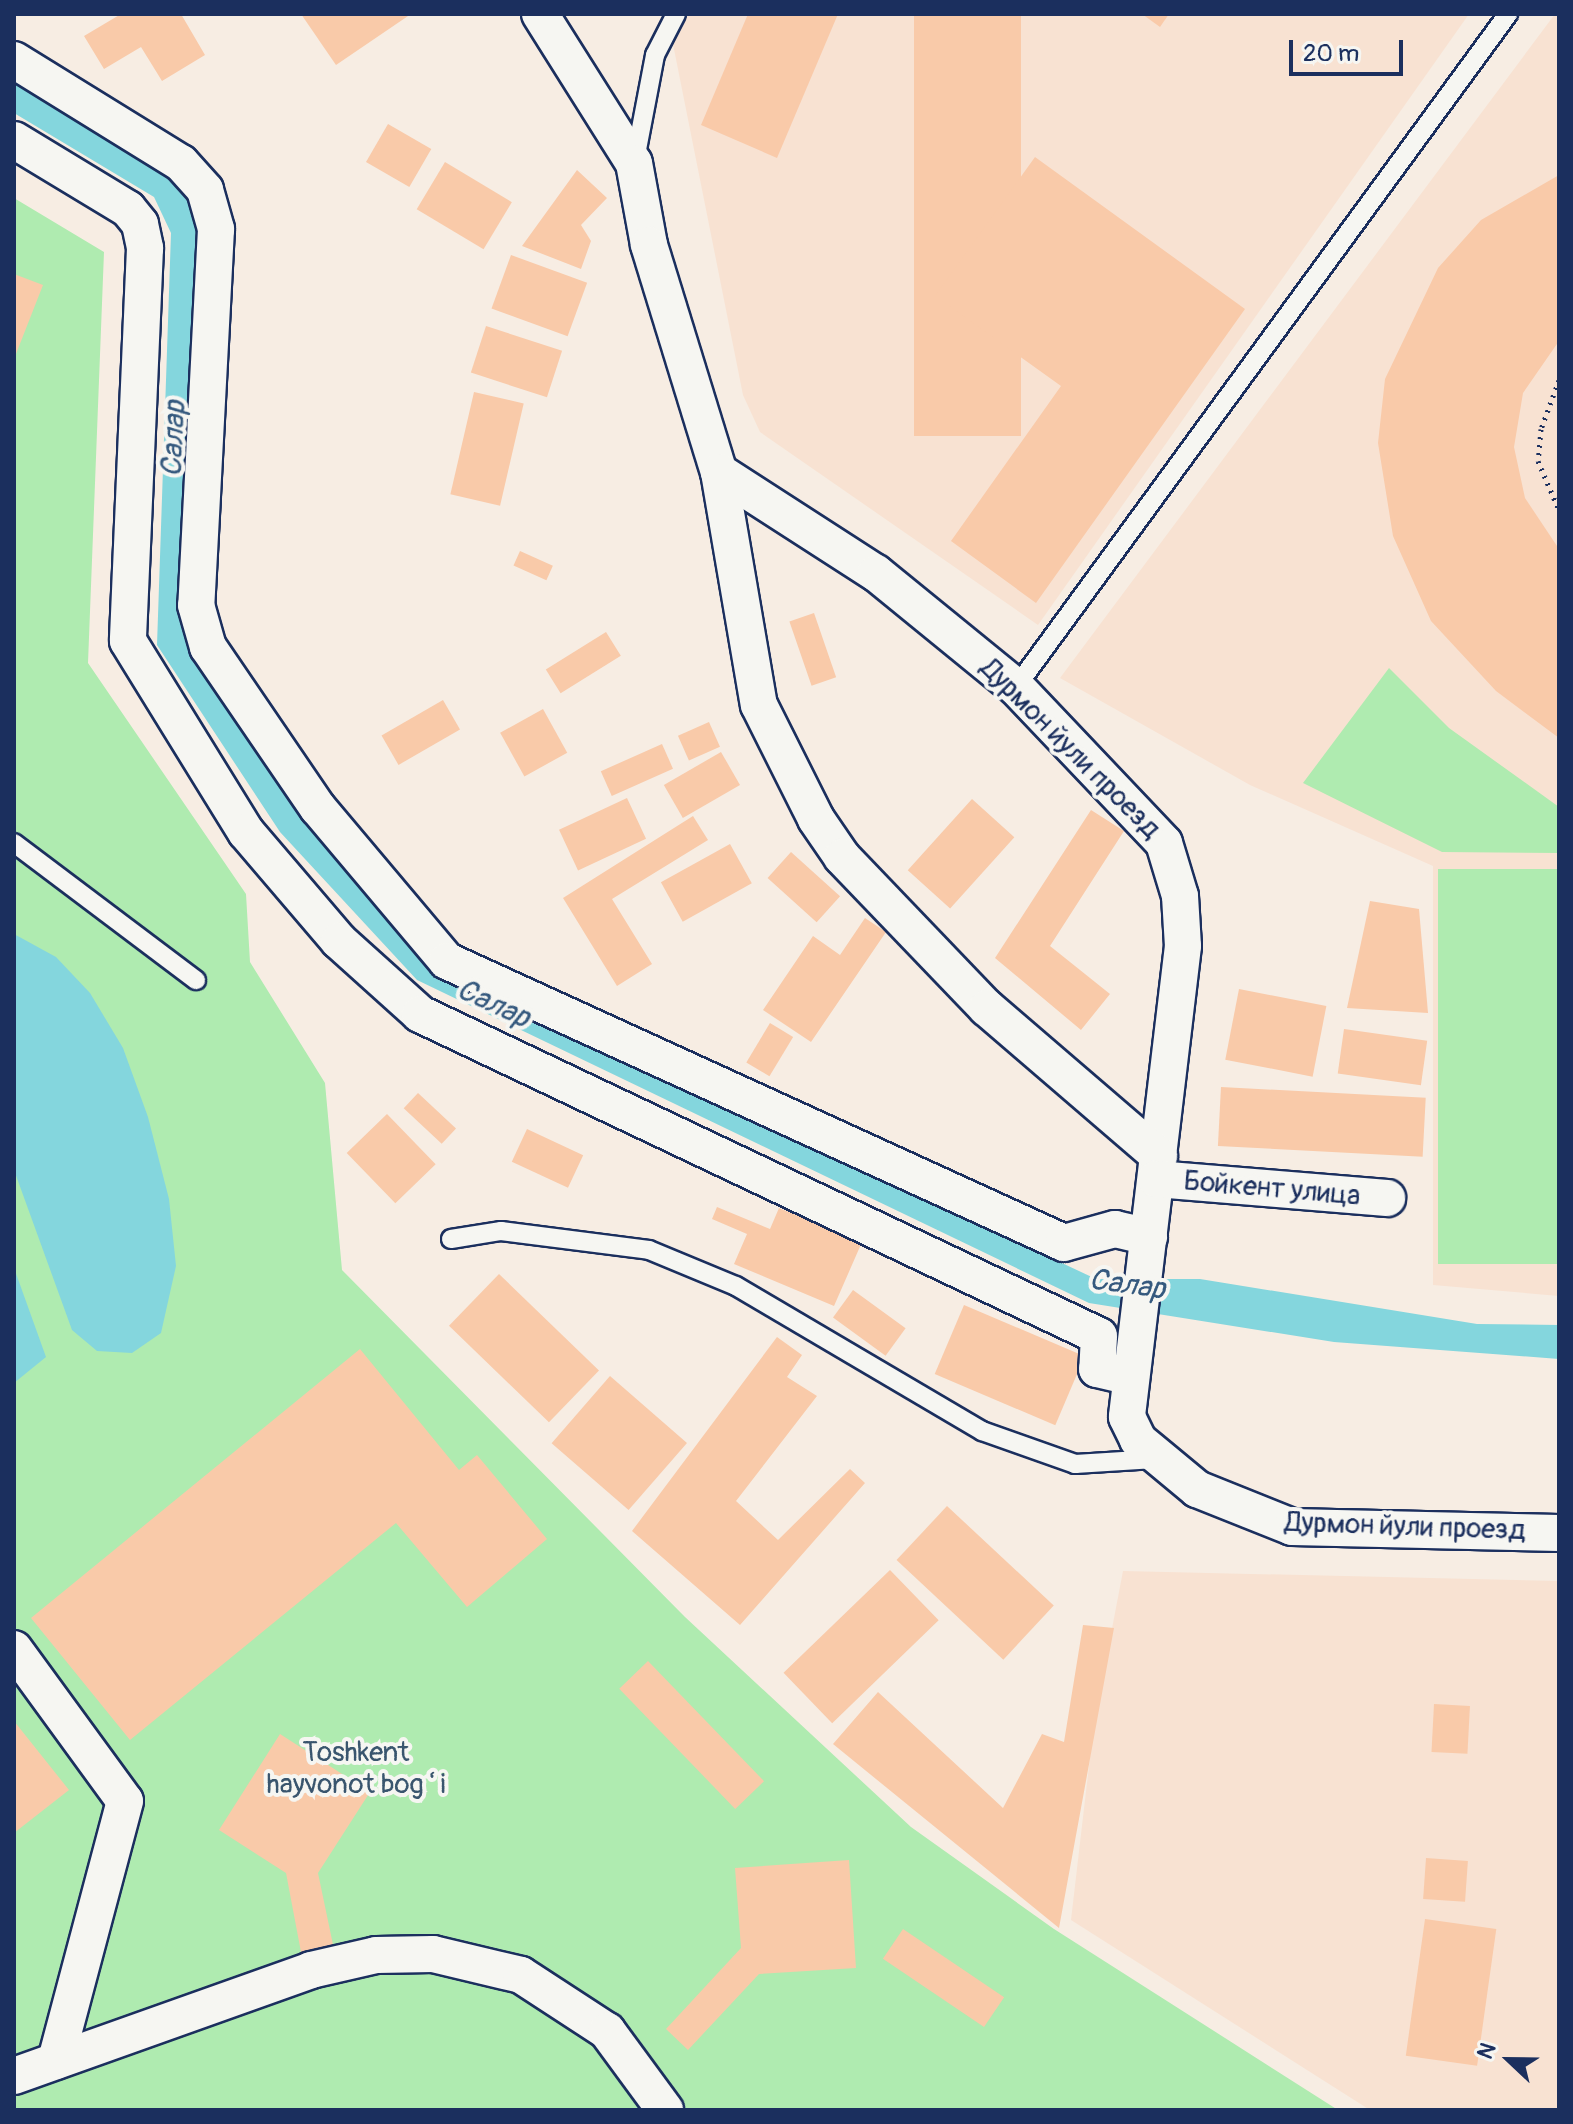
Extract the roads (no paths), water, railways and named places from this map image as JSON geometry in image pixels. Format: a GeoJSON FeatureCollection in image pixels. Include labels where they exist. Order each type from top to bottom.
{"type":"FeatureCollection","features":[{"type":"Feature","properties":{"kind":"street"},"geometry":{"type":"LineString","coordinates":[[540,14],[634,163],[649,245],[719,472],[759,705],[816,819],[842,857],[987,1008],[1158,1167]]}},
{"type":"Feature","properties":{"kind":"street"},"geometry":{"type":"LineString","coordinates":[[14,60],[181,163],[205,190],[216,229],[196,605],[208,647],[318,808],[447,961],[1064,1243],[1115,1229],[1148,1250]]}},
{"type":"Feature","properties":{"kind":"street"},"geometry":{"type":"LineString","coordinates":[[14,140],[128,209],[140,224],[145,248],[128,641],[246,832],[339,941],[420,1014],[1099,1336],[1097,1369],[1131,1377]]}},
{"type":"Feature","properties":{"kind":"street","name":"Дурмон йули проезд"},"geometry":{"type":"LineString","coordinates":[[719,472],[876,573],[1016,687],[1164,843],[1180,896],[1183,946],[1127,1417],[1155,1459],[1220,1502],[1292,1527],[1559,1533]]}},
{"type":"Feature","properties":{"kind":"street","name":"Бойкент улица"},"geometry":{"type":"LineString","coordinates":[[1158,1167],[1387,1198]]}},
{"type":"Feature","properties":{"kind":"street"},"geometry":{"type":"LineString","coordinates":[[14,1649],[125,1801],[56,2061]]}},
{"type":"Feature","properties":{"kind":"street"},"geometry":{"type":"LineString","coordinates":[[14,2076],[311,1970],[376,1955],[433,1954],[521,1975],[607,2031],[665,2110]]}},
{"type":"Feature","properties":{"kind":"lane"},"geometry":{"type":"LineString","coordinates":[[634,163],[655,55],[676,14]]}},
{"type":"Feature","properties":{"kind":"lane"},"geometry":{"type":"LineString","coordinates":[[1016,687],[1508,14]]}},
{"type":"Feature","properties":{"kind":"lane"},"geometry":{"type":"LineString","coordinates":[[14,843],[196,980]]}},
{"type":"Feature","properties":{"kind":"lane"},"geometry":{"type":"LineString","coordinates":[[451,1239],[501,1231],[649,1250],[736,1286],[982,1431],[1075,1464],[1155,1459]]}},
{"type":"Feature","properties":{"kind":"water","name":"Салар"},"geometry":{"type":"Polygon","coordinates":[[[14,82],[183,185],[199,228],[180,621],[185,639],[296,808],[438,970],[1096,1279],[1200,1279],[1477,1324],[1559,1325],[1559,1359],[1334,1342],[1089,1303],[417,980],[280,832],[157,645],[171,233],[154,197],[14,113],[14,82]]]}},
{"type":"Feature","properties":{"kind":"water"},"geometry":{"type":"Polygon","coordinates":[[[14,934],[56,957],[90,993],[123,1048],[148,1117],[169,1199],[176,1266],[161,1333],[132,1353],[97,1351],[72,1330],[14,1170],[14,934]]]}},
{"type":"Feature","properties":{"kind":"water"},"geometry":{"type":"Polygon","coordinates":[[[14,1268],[46,1357],[14,1383],[14,1268]]]}},
{"type":"Feature","properties":{"kind":"park label","name":"Toshkent hayvonot bogʻi"},"geometry":{"type":"Point","coordinates":[356,1769]}}]}
